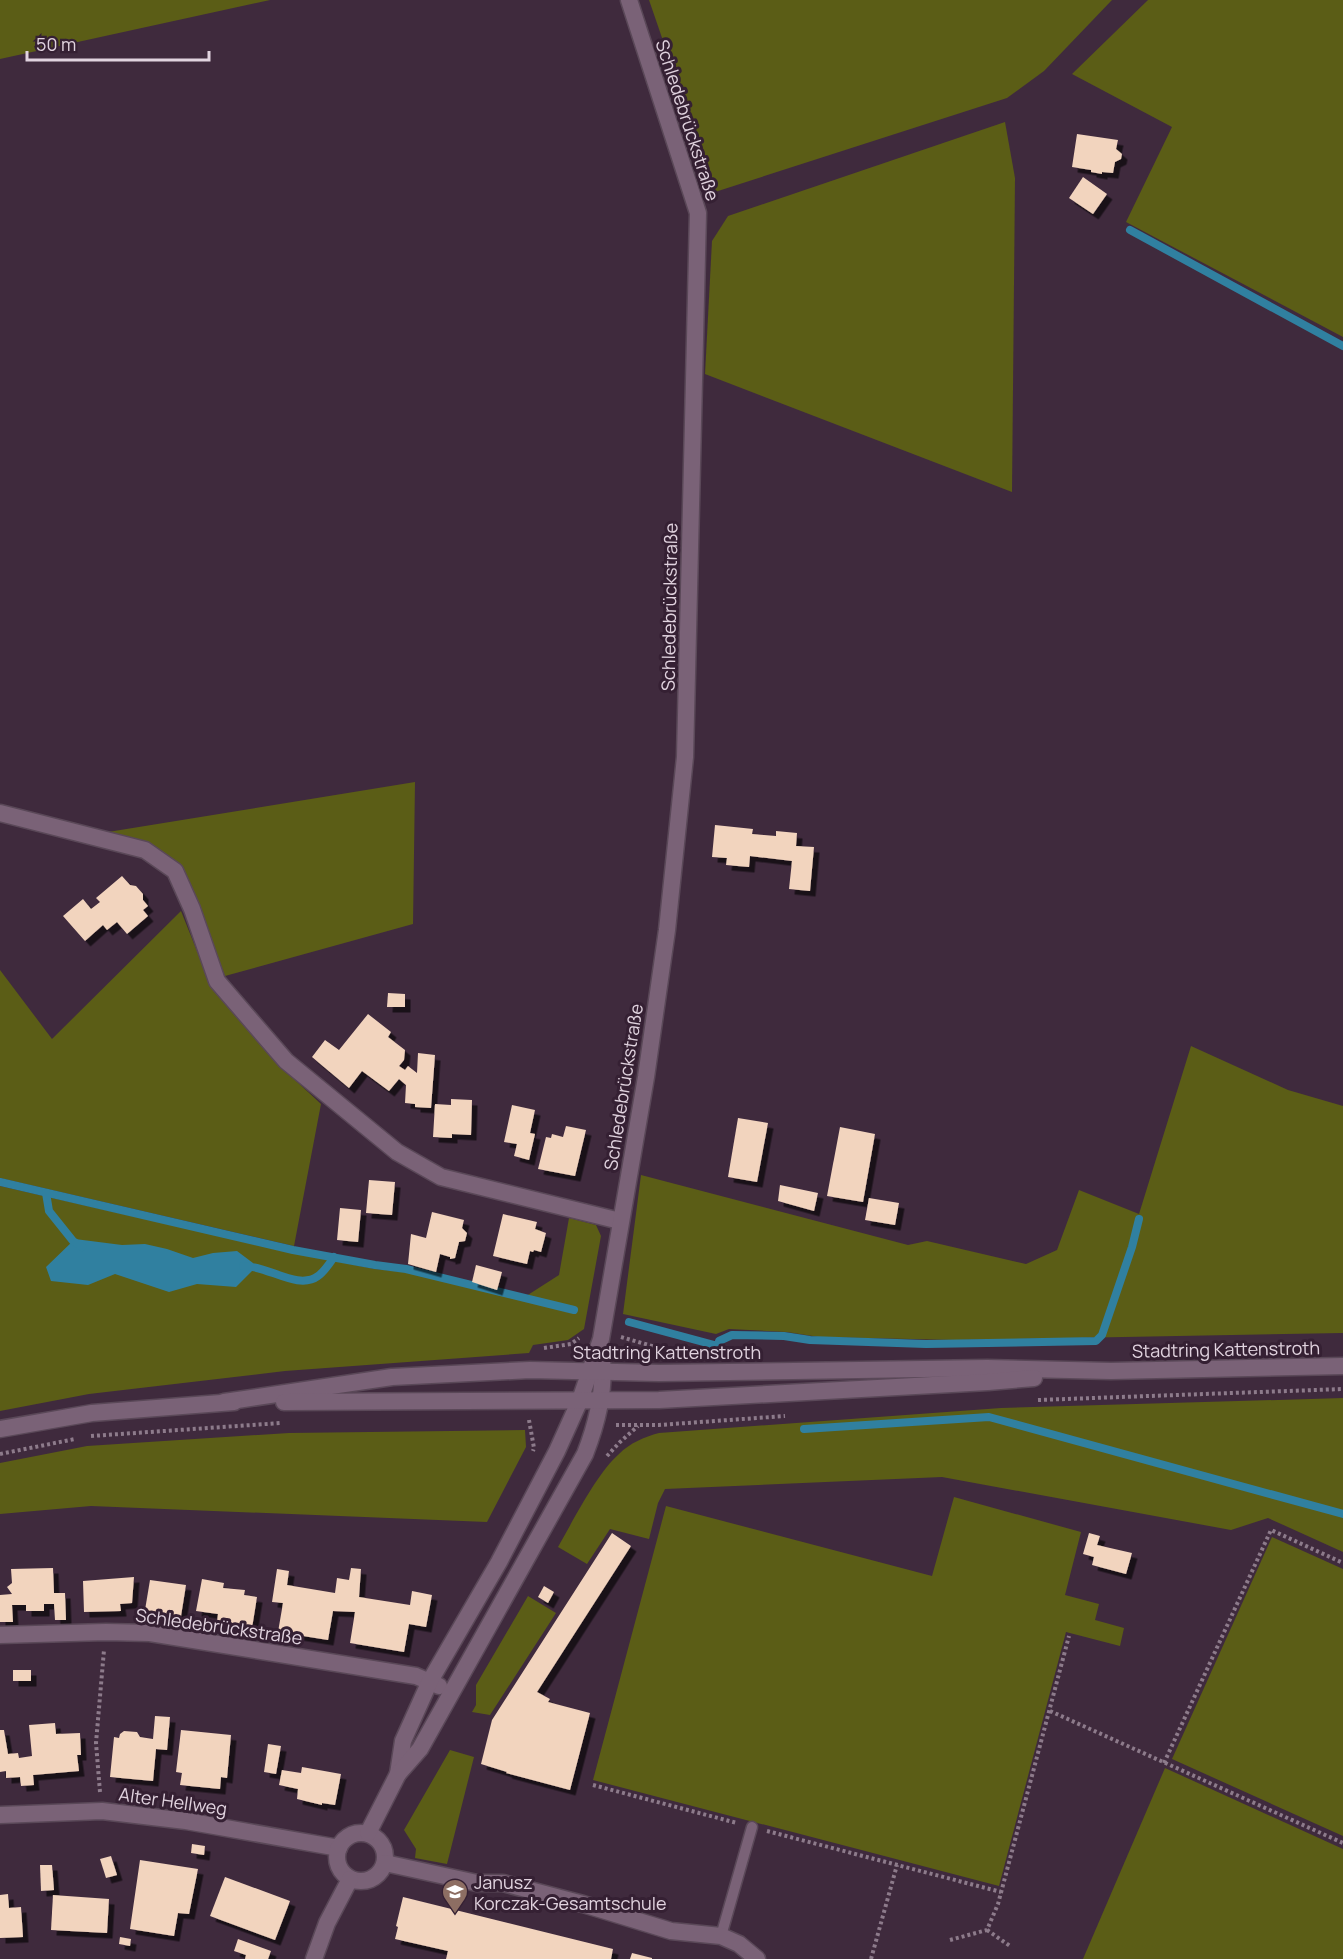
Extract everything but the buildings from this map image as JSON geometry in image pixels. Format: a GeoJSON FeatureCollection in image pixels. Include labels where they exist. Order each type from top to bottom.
{"type":"FeatureCollection","features":[{"type":"Feature","properties":{"kind":"street","name":"Schledebrückstraße"},"geometry":{"type":"LineString","coordinates":[[368,1833],[398,1774],[420,1749],[450,1692],[543,1532],[585,1454],[602,1400],[596,1372],[594,1336],[620,1221],[646,1077],[666,942],[685,757],[698,213],[629,0]]}},
{"type":"Feature","properties":{"kind":"street"},"geometry":{"type":"LineString","coordinates":[[0,813],[145,850],[175,871],[192,909],[218,981],[286,1062],[397,1152],[441,1177],[620,1221]]}},
{"type":"Feature","properties":{"kind":"street","name":"Stadtring Kattenstroth"},"geometry":{"type":"LineString","coordinates":[[0,1430],[92,1413],[224,1402],[392,1377],[530,1370],[659,1373],[987,1368],[1111,1371],[1343,1366]]}},
{"type":"Feature","properties":{"kind":"street","name":"Stadtring Kattenstroth"},"geometry":{"type":"LineString","coordinates":[[224,1402],[659,1400],[988,1382],[1111,1371]]}},
{"type":"Feature","properties":{"kind":"street","name":"Schledebrückstraße"},"geometry":{"type":"LineString","coordinates":[[398,1774],[403,1741],[430,1681],[499,1562],[596,1372]]}},
{"type":"Feature","properties":{"kind":"street","name":"Schledebrückstraße"},"geometry":{"type":"LineString","coordinates":[[0,1635],[150,1633],[416,1676],[450,1692]]}},
{"type":"Feature","properties":{"kind":"street","name":"Alter Hellweg"},"geometry":{"type":"LineString","coordinates":[[0,1815],[102,1811],[186,1821],[339,1848]]}},
{"type":"Feature","properties":{"kind":"street"},"geometry":{"type":"LineString","coordinates":[[368,1833],[380,1842],[386,1856],[385,1863],[382,1870],[371,1880],[364,1882],[350,1879],[344,1875],[338,1863],[339,1848],[353,1834],[368,1833]]}},
{"type":"Feature","properties":{"kind":"street"},"geometry":{"type":"LineString","coordinates":[[385,1863],[477,1883],[503,1883],[671,1931],[721,1936],[739,1944],[757,1959]]}},
{"type":"Feature","properties":{"kind":"street"},"geometry":{"type":"LineString","coordinates":[[314,1959],[327,1923],[350,1879]]}},
{"type":"Feature","properties":{"kind":"lane"},"geometry":{"type":"LineString","coordinates":[[721,1936],[752,1827]]}},
{"type":"Feature","properties":{"kind":"path"},"geometry":{"type":"LineString","coordinates":[[536,1353],[542,1349],[571,1344],[594,1336]]}},
{"type":"Feature","properties":{"kind":"path"},"geometry":{"type":"LineString","coordinates":[[622,1338],[659,1348]]}},
{"type":"Feature","properties":{"kind":"path"},"geometry":{"type":"LineString","coordinates":[[1036,1400],[1343,1389]]}},
{"type":"Feature","properties":{"kind":"path"},"geometry":{"type":"LineString","coordinates":[[617,1425],[788,1416]]}},
{"type":"Feature","properties":{"kind":"path"},"geometry":{"type":"LineString","coordinates":[[518,1422],[529,1422],[534,1448]]}},
{"type":"Feature","properties":{"kind":"path"},"geometry":{"type":"LineString","coordinates":[[90,1436],[285,1423]]}},
{"type":"Feature","properties":{"kind":"path"},"geometry":{"type":"LineString","coordinates":[[607,1457],[639,1425]]}},
{"type":"Feature","properties":{"kind":"path"},"geometry":{"type":"LineString","coordinates":[[0,1454],[79,1438]]}},
{"type":"Feature","properties":{"kind":"path"},"geometry":{"type":"LineString","coordinates":[[1164,1762],[1271,1530],[1343,1563]]}},
{"type":"Feature","properties":{"kind":"path"},"geometry":{"type":"LineString","coordinates":[[102,1811],[96,1743],[106,1632]]}},
{"type":"Feature","properties":{"kind":"path"},"geometry":{"type":"LineString","coordinates":[[987,1930],[1001,1892],[1069,1636]]}},
{"type":"Feature","properties":{"kind":"path"},"geometry":{"type":"LineString","coordinates":[[1050,1711],[1343,1843]]}},
{"type":"Feature","properties":{"kind":"path"},"geometry":{"type":"LineString","coordinates":[[593,1785],[1001,1892]]}},
{"type":"Feature","properties":{"kind":"path"},"geometry":{"type":"LineString","coordinates":[[871,1959],[897,1865]]}},
{"type":"Feature","properties":{"kind":"path"},"geometry":{"type":"LineString","coordinates":[[950,1940],[987,1930],[1010,1946]]}},
{"type":"Feature","properties":{"kind":"shaded area"},"geometry":{"type":"Polygon","coordinates":[[[0,0],[270,0],[0,59],[0,0]]]}},
{"type":"Feature","properties":{"kind":"shaded area"},"geometry":{"type":"Polygon","coordinates":[[[649,0],[1112,0],[1044,71],[1007,98],[715,192],[649,0]]]}},
{"type":"Feature","properties":{"kind":"shaded area"},"geometry":{"type":"Polygon","coordinates":[[[1148,0],[1343,0],[1343,337],[1126,222],[1172,127],[1072,74],[1148,0]]]}},
{"type":"Feature","properties":{"kind":"shaded area"},"geometry":{"type":"Polygon","coordinates":[[[1005,122],[1015,178],[1012,492],[705,374],[712,241],[728,216],[1005,122]]]}},
{"type":"Feature","properties":{"kind":"shaded area"},"geometry":{"type":"Polygon","coordinates":[[[415,782],[413,924],[225,976],[179,863],[146,842],[108,832],[415,782]]]}},
{"type":"Feature","properties":{"kind":"shaded area"},"geometry":{"type":"Polygon","coordinates":[[[181,911],[211,986],[280,1066],[321,1104],[294,1246],[0,1178],[0,970],[52,1039],[181,911]]]}},
{"type":"Feature","properties":{"kind":"shaded area"},"geometry":{"type":"Polygon","coordinates":[[[1191,1046],[1288,1090],[1343,1106],[1343,1333],[956,1340],[819,1337],[787,1332],[729,1329],[716,1334],[623,1314],[641,1175],[908,1245],[927,1241],[1026,1264],[1057,1250],[1079,1190],[1139,1214],[1191,1046]]]}},
{"type":"Feature","properties":{"kind":"shaded area"},"geometry":{"type":"Polygon","coordinates":[[[0,1186],[294,1253],[375,1269],[405,1272],[520,1300],[559,1275],[569,1218],[596,1225],[601,1236],[584,1329],[568,1340],[533,1345],[529,1353],[285,1371],[89,1394],[0,1411],[0,1186]]]}},
{"type":"Feature","properties":{"kind":"shaded area"},"geometry":{"type":"Polygon","coordinates":[[[1343,1398],[1343,1552],[1268,1518],[1231,1530],[942,1477],[665,1489],[658,1503],[649,1539],[610,1529],[587,1564],[558,1547],[586,1498],[611,1462],[623,1450],[659,1433],[1001,1408],[1343,1398]]]}},
{"type":"Feature","properties":{"kind":"shaded area"},"geometry":{"type":"Polygon","coordinates":[[[525,1430],[526,1447],[487,1522],[91,1506],[0,1514],[0,1463],[87,1446],[289,1433],[525,1430]]]}},
{"type":"Feature","properties":{"kind":"shaded area"},"geometry":{"type":"Polygon","coordinates":[[[954,1497],[1081,1532],[1065,1595],[1099,1604],[1095,1620],[1124,1628],[1120,1646],[1066,1632],[999,1886],[593,1780],[666,1506],[932,1576],[954,1497]]]}},
{"type":"Feature","properties":{"kind":"shaded area"},"geometry":{"type":"Polygon","coordinates":[[[1272,1537],[1343,1569],[1343,1836],[1172,1759],[1272,1537]]]}},
{"type":"Feature","properties":{"kind":"shaded area"},"geometry":{"type":"Polygon","coordinates":[[[528,1596],[556,1613],[490,1715],[472,1712],[476,1705],[476,1685],[528,1596]]]}},
{"type":"Feature","properties":{"kind":"shaded area"},"geometry":{"type":"Polygon","coordinates":[[[450,1750],[474,1757],[447,1864],[415,1858],[416,1849],[404,1830],[450,1750]]]}},
{"type":"Feature","properties":{"kind":"shaded area"},"geometry":{"type":"Polygon","coordinates":[[[1165,1768],[1343,1849],[1343,1959],[1083,1959],[1165,1768]]]}},
{"type":"Feature","properties":{"kind":"water"},"geometry":{"type":"Polygon","coordinates":[[[75,1239],[122,1245],[145,1244],[193,1258],[237,1251],[253,1263],[253,1270],[236,1287],[197,1284],[169,1292],[115,1274],[88,1285],[51,1281],[46,1267],[75,1239]]]}},
{"type":"Feature","properties":{"kind":"waterway"},"geometry":{"type":"LineString","coordinates":[[1130,230],[1343,346]]}},
{"type":"Feature","properties":{"kind":"waterway"},"geometry":{"type":"LineString","coordinates":[[0,1182],[293,1250],[406,1269],[574,1310]]}},
{"type":"Feature","properties":{"kind":"waterway"},"geometry":{"type":"LineString","coordinates":[[46,1193],[49,1211],[73,1241],[82,1247]]}},
{"type":"Feature","properties":{"kind":"waterway"},"geometry":{"type":"LineString","coordinates":[[629,1322],[718,1346],[719,1341],[732,1335],[926,1344],[1096,1341],[1102,1335],[1132,1247],[1139,1219]]}},
{"type":"Feature","properties":{"kind":"waterway"},"geometry":{"type":"LineString","coordinates":[[243,1266],[262,1269],[301,1281],[318,1276],[334,1257]]}},
{"type":"Feature","properties":{"kind":"waterway"},"geometry":{"type":"LineString","coordinates":[[804,1429],[989,1417],[1343,1514]]}},
{"type":"Feature","properties":{"kind":"place","name":"Janusz Korczak-Gesamtschule"},"geometry":{"type":"Point","coordinates":[455,1915]}}]}
